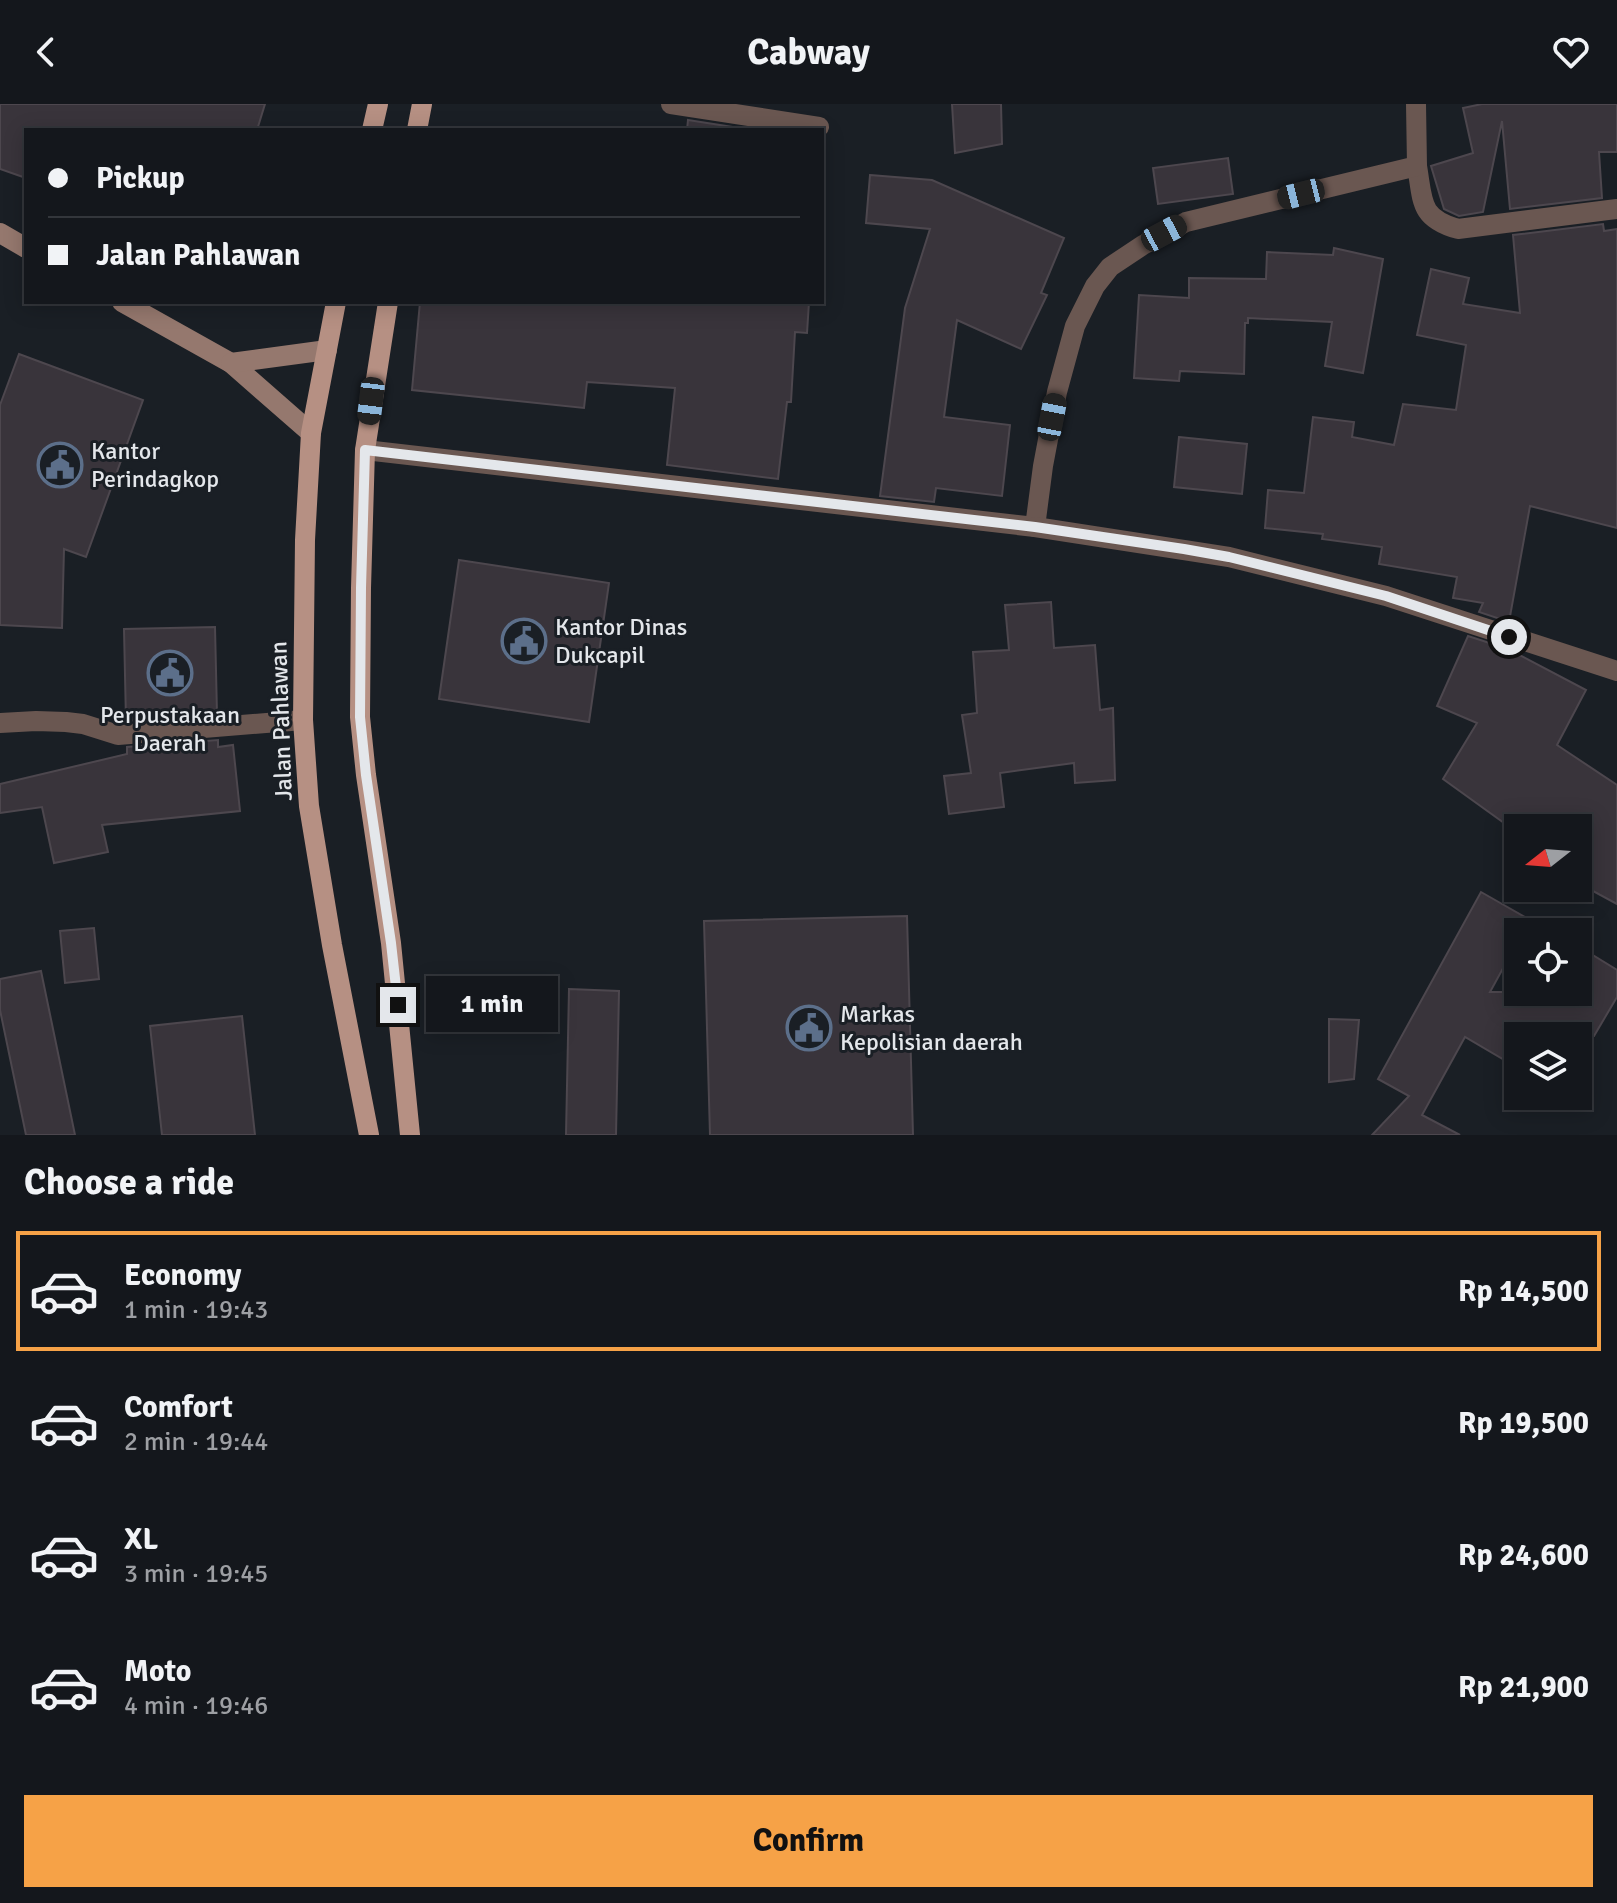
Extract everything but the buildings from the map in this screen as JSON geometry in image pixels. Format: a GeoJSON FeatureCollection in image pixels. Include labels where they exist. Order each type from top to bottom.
{"type":"FeatureCollection","features":[{"type":"Feature","properties":{"kind":"main road"},"geometry":{"type":"LineString","coordinates":[[372,128],[378,104]]}},
{"type":"Feature","properties":{"kind":"main road"},"geometry":{"type":"LineString","coordinates":[[417,128],[422,104]]}},
{"type":"Feature","properties":{"kind":"main road"},"geometry":{"type":"LineString","coordinates":[[0,233],[24,247]]}},
{"type":"Feature","properties":{"kind":"main road"},"geometry":{"type":"LineString","coordinates":[[126,304],[231,363],[311,433]]}},
{"type":"Feature","properties":{"kind":"main road","name":"Jalan Pahlawan"},"geometry":{"type":"LineString","coordinates":[[336,304],[311,433],[305,540],[303,720],[309,806],[369,1135]]}},
{"type":"Feature","properties":{"kind":"main road"},"geometry":{"type":"LineString","coordinates":[[388,304],[365,450],[360,717],[391,943],[410,1135]]}},
{"type":"Feature","properties":{"kind":"main road"},"geometry":{"type":"LineString","coordinates":[[231,363],[327,350]]}},
{"type":"Feature","properties":{"kind":"street"},"geometry":{"type":"LineString","coordinates":[[671,104],[819,127]]}},
{"type":"Feature","properties":{"kind":"street"},"geometry":{"type":"LineString","coordinates":[[1416,104],[1417,166],[1427,213],[1442,225],[1458,229],[1617,209]]}},
{"type":"Feature","properties":{"kind":"street"},"geometry":{"type":"LineString","coordinates":[[1035,527],[1057,392],[1075,326],[1095,286],[1110,267],[1186,222],[1417,166]]}},
{"type":"Feature","properties":{"kind":"street"},"geometry":{"type":"LineString","coordinates":[[365,450],[1035,527],[1242,560],[1386,596],[1617,671]]}},
{"type":"Feature","properties":{"kind":"street"},"geometry":{"type":"LineString","coordinates":[[0,723],[66,722],[118,735],[303,720]]}},
{"type":"Feature","properties":{"kind":"place","name":"Kantor Perindagkop"},"geometry":{"type":"Point","coordinates":[60,465]}},
{"type":"Feature","properties":{"kind":"place","name":"Kantor Dinas Dukcapil"},"geometry":{"type":"Point","coordinates":[524,641]}},
{"type":"Feature","properties":{"kind":"place","name":"Perpustakaan Daerah"},"geometry":{"type":"Point","coordinates":[170,673]}},
{"type":"Feature","properties":{"kind":"place","name":"Markas Kepolisian daerah"},"geometry":{"type":"Point","coordinates":[809,1028]}},
{"type":"Feature","properties":{"kind":"route"},"geometry":{"type":"LineString","coordinates":[[398,1005],[360,717],[365,450],[1035,527],[1184,549],[1229,557],[1386,596],[1509,637]]}}]}
